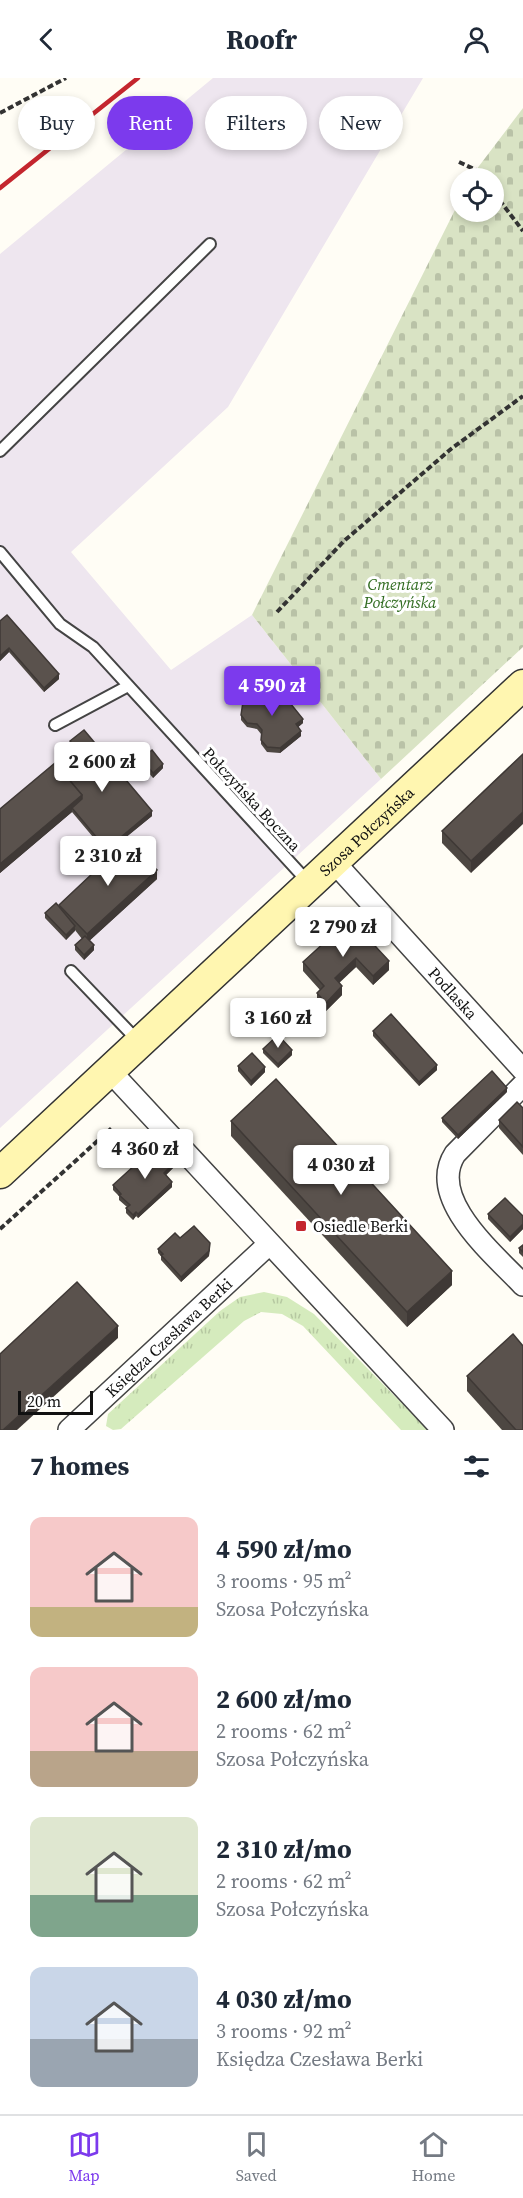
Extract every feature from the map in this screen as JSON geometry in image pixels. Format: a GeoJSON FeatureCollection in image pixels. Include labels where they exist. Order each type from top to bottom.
{"type":"FeatureCollection","features":[{"type":"Feature","properties":{"kind":"main road","name":"Szosa Połczyńska"},"geometry":{"type":"LineString","coordinates":[[0,1173],[523,685]]}},
{"type":"Feature","properties":{"kind":"street","name":"Podlaska"},"geometry":{"type":"LineString","coordinates":[[334,862],[523,1070]]}},
{"type":"Feature","properties":{"kind":"street"},"geometry":{"type":"LineString","coordinates":[[109,1070],[443,1430]]}},
{"type":"Feature","properties":{"kind":"street"},"geometry":{"type":"LineString","coordinates":[[523,1085],[455,1154],[449,1166],[448,1178],[454,1205],[467,1224],[523,1285]]}},
{"type":"Feature","properties":{"kind":"street","name":"Księdza Czesława Berki"},"geometry":{"type":"LineString","coordinates":[[69,1430],[269,1244]]}},
{"type":"Feature","properties":{"kind":"lane"},"geometry":{"type":"LineString","coordinates":[[0,451],[210,244]]}},
{"type":"Feature","properties":{"kind":"lane","name":"Połczyńska Boczna"},"geometry":{"type":"LineString","coordinates":[[0,552],[60,624],[93,648],[310,884]]}},
{"type":"Feature","properties":{"kind":"lane"},"geometry":{"type":"LineString","coordinates":[[55,724],[128,686]]}},
{"type":"Feature","properties":{"kind":"lane"},"geometry":{"type":"LineString","coordinates":[[71,971],[140,1042]]}},
{"type":"Feature","properties":{"kind":"path"},"geometry":{"type":"LineString","coordinates":[[0,113],[66,78]]}},
{"type":"Feature","properties":{"kind":"path"},"geometry":{"type":"LineString","coordinates":[[459,162],[472,168]]}},
{"type":"Feature","properties":{"kind":"path"},"geometry":{"type":"LineString","coordinates":[[504,206],[523,231]]}},
{"type":"Feature","properties":{"kind":"path"},"geometry":{"type":"LineString","coordinates":[[277,612],[344,541],[451,449],[523,396]]}},
{"type":"Feature","properties":{"kind":"path"},"geometry":{"type":"LineString","coordinates":[[0,1229],[113,1127]]}},
{"type":"Feature","properties":{"kind":"shaded area"},"geometry":{"type":"Polygon","coordinates":[[[213,78],[423,78],[403,112],[403,96],[319,96],[319,150],[380,150],[228,407],[71,552],[171,670],[252,615],[381,779],[0,1128],[0,254],[126,150],[193,150],[191,96],[213,78]]]}},
{"type":"Feature","properties":{"kind":"green space","name":"Cmentarz Połczyńska"},"geometry":{"type":"Polygon","coordinates":[[[523,108],[523,647],[381,779],[252,615],[450,220],[450,222],[504,222],[504,168],[478,168],[523,108]]]}},
{"type":"Feature","properties":{"kind":"green space"},"geometry":{"type":"Polygon","coordinates":[[[264,1292],[287,1297],[314,1314],[428,1430],[401,1430],[303,1326],[282,1314],[261,1312],[244,1321],[121,1429],[113,1430],[106,1426],[108,1414],[220,1311],[240,1297],[264,1292]]]}},
{"type":"Feature","properties":{"kind":"building"},"geometry":{"type":"Polygon","coordinates":[[[7,615],[59,674],[44,688],[9,648],[0,656],[0,621],[7,615]]]}},
{"type":"Feature","properties":{"kind":"building"},"geometry":{"type":"Polygon","coordinates":[[[264,685],[275,699],[282,693],[303,719],[296,724],[301,731],[280,748],[267,747],[261,740],[262,730],[257,724],[247,723],[241,715],[243,702],[264,685]]]}},
{"type":"Feature","properties":{"kind":"building"},"geometry":{"type":"Polygon","coordinates":[[[84,730],[152,811],[121,837],[126,842],[115,852],[106,842],[103,845],[72,808],[82,799],[82,795],[57,766],[77,749],[70,741],[84,730]]]}},
{"type":"Feature","properties":{"kind":"building"},"geometry":{"type":"Polygon","coordinates":[[[152,750],[163,764],[153,773],[141,759],[152,750]]]}},
{"type":"Feature","properties":{"kind":"building"},"geometry":{"type":"Polygon","coordinates":[[[523,754],[523,812],[471,861],[442,831],[523,754]]]}},
{"type":"Feature","properties":{"kind":"building"},"geometry":{"type":"Polygon","coordinates":[[[55,763],[82,795],[0,864],[0,809],[55,763]]]}},
{"type":"Feature","properties":{"kind":"building"},"geometry":{"type":"Polygon","coordinates":[[[128,840],[157,870],[87,934],[59,905],[128,840]]]}},
{"type":"Feature","properties":{"kind":"building"},"geometry":{"type":"Polygon","coordinates":[[[56,903],[75,926],[66,935],[45,913],[56,903]]]}},
{"type":"Feature","properties":{"kind":"building"},"geometry":{"type":"Polygon","coordinates":[[[350,919],[389,961],[373,976],[356,958],[335,978],[342,986],[326,1003],[317,993],[324,986],[303,962],[350,919]]]}},
{"type":"Feature","properties":{"kind":"building"},"geometry":{"type":"Polygon","coordinates":[[[85,936],[94,945],[84,955],[75,945],[85,936]]]}},
{"type":"Feature","properties":{"kind":"building"},"geometry":{"type":"Polygon","coordinates":[[[391,1014],[437,1065],[419,1082],[373,1031],[391,1014]]]}},
{"type":"Feature","properties":{"kind":"building"},"geometry":{"type":"Polygon","coordinates":[[[278,1035],[292,1050],[278,1064],[263,1049],[278,1035]]]}},
{"type":"Feature","properties":{"kind":"building"},"geometry":{"type":"Polygon","coordinates":[[[252,1053],[265,1067],[251,1081],[238,1066],[252,1053]]]}},
{"type":"Feature","properties":{"kind":"building"},"geometry":{"type":"Polygon","coordinates":[[[492,1071],[507,1088],[458,1135],[442,1118],[492,1071]]]}},
{"type":"Feature","properties":{"kind":"building"},"geometry":{"type":"Polygon","coordinates":[[[276,1079],[452,1271],[407,1312],[231,1121],[276,1079]]]}},
{"type":"Feature","properties":{"kind":"building"},"geometry":{"type":"Polygon","coordinates":[[[517,1102],[523,1108],[523,1147],[499,1120],[517,1102]]]}},
{"type":"Feature","properties":{"kind":"building"},"geometry":{"type":"Polygon","coordinates":[[[158,1144],[174,1163],[164,1173],[172,1182],[138,1214],[136,1212],[133,1215],[126,1208],[130,1205],[119,1195],[121,1194],[113,1185],[158,1144]]]}},
{"type":"Feature","properties":{"kind":"building"},"geometry":{"type":"Polygon","coordinates":[[[505,1198],[523,1216],[523,1224],[510,1237],[488,1214],[505,1198]]]}},
{"type":"Feature","properties":{"kind":"building"},"geometry":{"type":"Polygon","coordinates":[[[194,1226],[210,1243],[209,1251],[181,1277],[158,1249],[175,1233],[180,1238],[194,1226]]]}},
{"type":"Feature","properties":{"kind":"building"},"geometry":{"type":"Polygon","coordinates":[[[77,1282],[118,1326],[3,1430],[0,1430],[0,1354],[77,1282]]]}},
{"type":"Feature","properties":{"kind":"building"},"geometry":{"type":"Polygon","coordinates":[[[513,1334],[523,1346],[523,1430],[516,1430],[467,1376],[513,1334]]]}},
{"type":"Feature","properties":{"kind":"railway"},"geometry":{"type":"LineString","coordinates":[[0,188],[138,78]]}},
{"type":"Feature","properties":{"kind":"place","name":"Osiedle Berki"},"geometry":{"type":"Point","coordinates":[301,1226]}}]}
